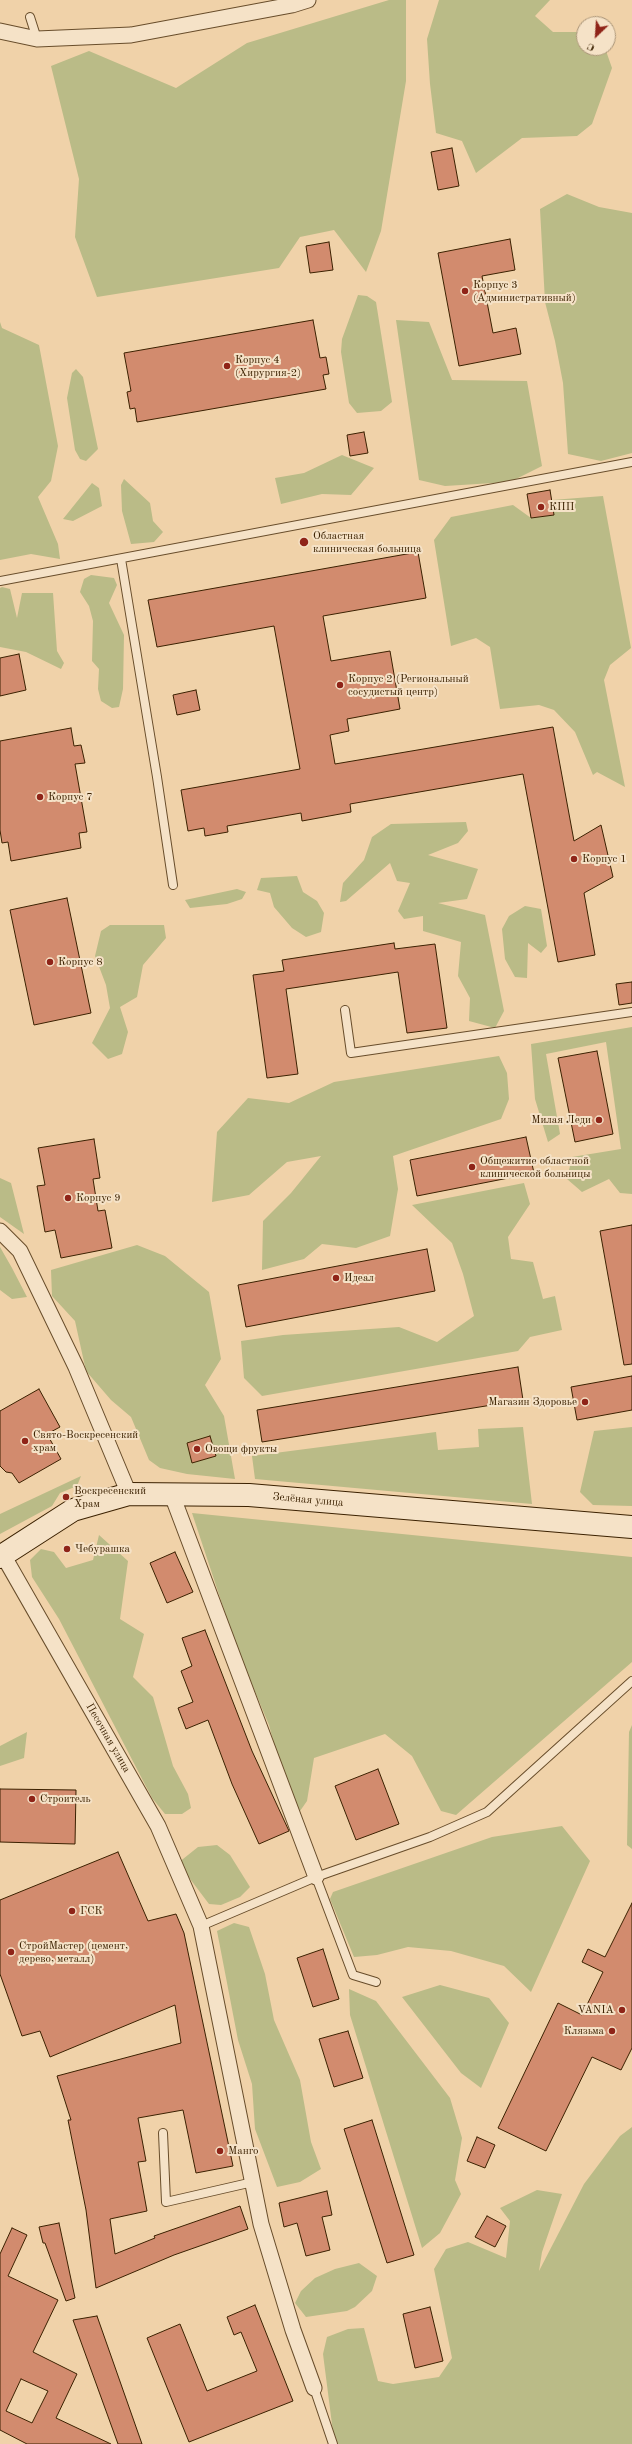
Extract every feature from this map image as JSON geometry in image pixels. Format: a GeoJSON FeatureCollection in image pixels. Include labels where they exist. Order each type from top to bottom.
{"type":"FeatureCollection","features":[{"type":"Feature","properties":{"kind":"street"},"geometry":{"type":"LineString","coordinates":[[0,31],[37,39],[131,35],[292,5],[308,0]]}},
{"type":"Feature","properties":{"kind":"street"},"geometry":{"type":"LineString","coordinates":[[0,1231],[20,1252],[23,1258],[76,1367],[129,1494]]}},
{"type":"Feature","properties":{"kind":"street","name":"Зелёная улица"},"geometry":{"type":"LineString","coordinates":[[2,1556],[73,1510],[129,1494],[250,1495],[632,1527]]}},
{"type":"Feature","properties":{"kind":"street"},"geometry":{"type":"LineString","coordinates":[[172,1495],[316,1877]]}},
{"type":"Feature","properties":{"kind":"street","name":"Песочная улица"},"geometry":{"type":"LineString","coordinates":[[2,1556],[158,1826],[201,1926],[261,2224],[278,2283],[314,2388]]}},
{"type":"Feature","properties":{"kind":"lane"},"geometry":{"type":"LineString","coordinates":[[30,17],[37,39]]}},
{"type":"Feature","properties":{"kind":"lane"},"geometry":{"type":"LineString","coordinates":[[0,581],[632,462]]}},
{"type":"Feature","properties":{"kind":"lane"},"geometry":{"type":"LineString","coordinates":[[121,558],[157,777],[172,885]]}},
{"type":"Feature","properties":{"kind":"lane"},"geometry":{"type":"LineString","coordinates":[[345,1010],[351,1053],[632,1012]]}},
{"type":"Feature","properties":{"kind":"lane"},"geometry":{"type":"LineString","coordinates":[[201,1926],[316,1877],[430,1837],[487,1812],[632,1681]]}},
{"type":"Feature","properties":{"kind":"lane"},"geometry":{"type":"LineString","coordinates":[[316,1877],[354,1975],[376,1982]]}},
{"type":"Feature","properties":{"kind":"lane"},"geometry":{"type":"LineString","coordinates":[[163,2132],[166,2202],[252,2182]]}},
{"type":"Feature","properties":{"kind":"lane"},"geometry":{"type":"LineString","coordinates":[[314,2388],[333,2444]]}},
{"type":"Feature","properties":{"kind":"green space"},"geometry":{"type":"Polygon","coordinates":[[[389,0],[406,0],[406,81],[381,231],[366,272],[334,230],[300,237],[279,268],[97,297],[75,237],[79,179],[51,66],[89,51],[176,88],[247,43],[389,0]]]}},
{"type":"Feature","properties":{"kind":"green space"},"geometry":{"type":"Polygon","coordinates":[[[439,0],[550,0],[535,16],[553,32],[576,32],[576,56],[608,56],[612,68],[592,124],[577,136],[522,138],[476,173],[462,141],[436,133],[430,84],[427,39],[439,0]]]}},
{"type":"Feature","properties":{"kind":"green space"},"geometry":{"type":"Polygon","coordinates":[[[567,194],[599,207],[632,213],[632,453],[601,461],[568,454],[563,383],[555,341],[545,302],[540,209],[567,194]]]}},
{"type":"Feature","properties":{"kind":"green space"},"geometry":{"type":"Polygon","coordinates":[[[358,295],[367,296],[376,302],[392,402],[381,411],[357,413],[349,403],[341,352],[342,339],[358,295]]]}},
{"type":"Feature","properties":{"kind":"green space"},"geometry":{"type":"Polygon","coordinates":[[[396,320],[429,322],[452,380],[527,381],[542,466],[510,482],[445,486],[419,480],[396,320]]]}},
{"type":"Feature","properties":{"kind":"green space"},"geometry":{"type":"Polygon","coordinates":[[[0,322],[2,328],[39,345],[58,446],[51,481],[38,497],[58,544],[60,559],[31,554],[0,560],[0,322]]]}},
{"type":"Feature","properties":{"kind":"green space"},"geometry":{"type":"Polygon","coordinates":[[[76,369],[83,377],[98,449],[86,461],[80,459],[75,450],[67,398],[72,373],[76,369]]]}},
{"type":"Feature","properties":{"kind":"green space"},"geometry":{"type":"Polygon","coordinates":[[[342,455],[374,468],[351,495],[322,494],[281,504],[275,478],[304,473],[342,455]]]}},
{"type":"Feature","properties":{"kind":"green space"},"geometry":{"type":"Polygon","coordinates":[[[124,479],[150,503],[153,521],[163,532],[154,542],[131,544],[122,511],[121,485],[124,479]]]}},
{"type":"Feature","properties":{"kind":"green space"},"geometry":{"type":"Polygon","coordinates":[[[92,483],[99,488],[102,506],[73,521],[63,519],[92,483]]]}},
{"type":"Feature","properties":{"kind":"green space"},"geometry":{"type":"Polygon","coordinates":[[[603,496],[631,648],[610,665],[604,680],[625,787],[597,772],[593,775],[575,732],[554,710],[539,705],[500,709],[490,647],[476,638],[451,646],[434,540],[451,517],[513,505],[531,518],[554,515],[552,500],[603,496]]]}},
{"type":"Feature","properties":{"kind":"green space"},"geometry":{"type":"Polygon","coordinates":[[[91,575],[114,578],[117,585],[109,603],[124,635],[123,689],[119,707],[112,708],[101,701],[98,689],[99,669],[92,661],[93,621],[89,606],[80,592],[84,579],[91,575]]]}},
{"type":"Feature","properties":{"kind":"green space"},"geometry":{"type":"Polygon","coordinates":[[[0,588],[10,589],[17,618],[22,593],[53,593],[57,651],[64,663],[61,669],[26,652],[0,647],[0,588]]]}},
{"type":"Feature","properties":{"kind":"green space"},"geometry":{"type":"Polygon","coordinates":[[[466,822],[468,831],[458,843],[428,855],[478,869],[467,899],[438,903],[485,915],[504,1011],[495,1028],[469,1021],[470,998],[458,976],[461,942],[423,931],[423,916],[404,919],[398,911],[410,883],[397,881],[390,863],[346,901],[340,902],[343,883],[364,860],[372,837],[391,824],[466,822]]]}},
{"type":"Feature","properties":{"kind":"green space"},"geometry":{"type":"Polygon","coordinates":[[[297,876],[303,892],[317,901],[324,913],[321,932],[306,937],[292,928],[274,907],[270,893],[257,890],[261,878],[297,876]]]}},
{"type":"Feature","properties":{"kind":"green space"},"geometry":{"type":"Polygon","coordinates":[[[237,889],[246,892],[242,899],[227,904],[190,908],[185,900],[237,889]]]}},
{"type":"Feature","properties":{"kind":"green space"},"geometry":{"type":"Polygon","coordinates":[[[525,906],[541,909],[547,946],[541,953],[528,943],[527,978],[515,977],[505,959],[502,929],[509,916],[525,906]]]}},
{"type":"Feature","properties":{"kind":"green space"},"geometry":{"type":"Polygon","coordinates":[[[110,925],[164,925],[166,938],[143,965],[137,997],[120,1007],[128,1032],[122,1054],[108,1059],[92,1043],[110,1008],[106,985],[95,956],[101,931],[110,925]]]}},
{"type":"Feature","properties":{"kind":"green space"},"geometry":{"type":"Polygon","coordinates":[[[632,1027],[632,1194],[620,1193],[609,1179],[582,1192],[567,1179],[572,1157],[621,1149],[606,1042],[546,1054],[560,1134],[548,1142],[535,1099],[531,1044],[632,1027]]]}},
{"type":"Feature","properties":{"kind":"green space"},"geometry":{"type":"Polygon","coordinates":[[[499,1056],[507,1073],[509,1099],[501,1119],[393,1156],[398,1189],[390,1236],[356,1248],[322,1244],[304,1259],[262,1270],[263,1221],[291,1193],[321,1156],[287,1162],[249,1195],[212,1202],[217,1132],[248,1098],[289,1103],[334,1082],[499,1056]]]}},
{"type":"Feature","properties":{"kind":"green space"},"geometry":{"type":"Polygon","coordinates":[[[0,1178],[11,1183],[24,1234],[0,1217],[0,1178]]]}},
{"type":"Feature","properties":{"kind":"green space"},"geometry":{"type":"Polygon","coordinates":[[[524,1183],[530,1204],[508,1237],[511,1259],[533,1262],[543,1299],[555,1296],[562,1330],[530,1337],[518,1351],[262,1396],[244,1378],[241,1341],[283,1335],[399,1327],[437,1342],[474,1316],[463,1274],[452,1243],[412,1205],[524,1183]]]}},
{"type":"Feature","properties":{"kind":"green space"},"geometry":{"type":"Polygon","coordinates":[[[137,1245],[165,1256],[209,1292],[221,1359],[205,1385],[224,1416],[235,1479],[187,1474],[160,1468],[149,1460],[131,1417],[111,1400],[86,1371],[75,1321],[52,1296],[51,1270],[137,1245]],[[210,1436],[187,1443],[192,1463],[216,1456],[210,1436]]]}},
{"type":"Feature","properties":{"kind":"green space"},"geometry":{"type":"Polygon","coordinates":[[[0,1247],[27,1297],[12,1299],[0,1290],[0,1247]]]}},
{"type":"Feature","properties":{"kind":"green space"},"geometry":{"type":"Polygon","coordinates":[[[523,1427],[532,1504],[255,1479],[252,1456],[436,1432],[438,1450],[479,1447],[478,1429],[523,1427]]]}},
{"type":"Feature","properties":{"kind":"green space"},"geometry":{"type":"Polygon","coordinates":[[[632,1427],[632,1506],[593,1505],[580,1492],[594,1431],[632,1427]]]}},
{"type":"Feature","properties":{"kind":"green space"},"geometry":{"type":"Polygon","coordinates":[[[81,1476],[77,1486],[60,1493],[52,1506],[0,1534],[0,1514],[81,1476]]]}},
{"type":"Feature","properties":{"kind":"green space"},"geometry":{"type":"Polygon","coordinates":[[[192,1513],[632,1557],[632,1662],[456,1815],[441,1811],[412,1756],[385,1734],[314,1758],[307,1801],[300,1811],[282,1774],[269,1725],[237,1649],[192,1513]]]}},
{"type":"Feature","properties":{"kind":"green space"},"geometry":{"type":"Polygon","coordinates":[[[99,1535],[128,1561],[120,1619],[144,1634],[133,1677],[153,1697],[173,1766],[188,1794],[191,1808],[182,1814],[165,1814],[152,1798],[59,1619],[32,1577],[30,1560],[41,1549],[54,1552],[66,1568],[93,1560],[99,1535]]]}},
{"type":"Feature","properties":{"kind":"green space"},"geometry":{"type":"Polygon","coordinates":[[[632,1725],[632,1849],[627,1845],[629,1732],[632,1725]]]}},
{"type":"Feature","properties":{"kind":"green space"},"geometry":{"type":"Polygon","coordinates":[[[27,1732],[24,1758],[0,1766],[0,1746],[27,1732]]]}},
{"type":"Feature","properties":{"kind":"green space"},"geometry":{"type":"Polygon","coordinates":[[[562,1826],[590,1861],[531,1992],[504,1966],[451,1951],[408,1947],[377,1955],[354,1957],[330,1899],[333,1892],[492,1837],[562,1826]]]}},
{"type":"Feature","properties":{"kind":"green space"},"geometry":{"type":"Polygon","coordinates":[[[217,1845],[230,1855],[250,1887],[240,1897],[221,1905],[209,1904],[178,1863],[198,1847],[217,1845]]]}},
{"type":"Feature","properties":{"kind":"green space"},"geometry":{"type":"Polygon","coordinates":[[[234,1923],[249,1927],[265,1974],[274,2020],[300,2080],[311,2142],[321,2169],[300,2182],[277,2187],[255,2129],[252,2084],[238,2040],[217,1931],[234,1923]]]}},
{"type":"Feature","properties":{"kind":"green space"},"geometry":{"type":"Polygon","coordinates":[[[440,1985],[489,1998],[509,2023],[481,2088],[461,2073],[402,1997],[440,1985]]]}},
{"type":"Feature","properties":{"kind":"green space"},"geometry":{"type":"Polygon","coordinates":[[[349,1989],[376,2001],[450,2098],[462,2138],[455,2180],[461,2194],[440,2233],[422,2248],[350,2015],[349,1989]]]}},
{"type":"Feature","properties":{"kind":"green space"},"geometry":{"type":"Polygon","coordinates":[[[632,2127],[632,2444],[338,2444],[333,2432],[323,2354],[327,2337],[348,2329],[364,2328],[378,2381],[393,2384],[439,2377],[452,2358],[434,2269],[446,2249],[468,2242],[506,2258],[510,2221],[500,2208],[537,2190],[562,2194],[542,2252],[539,2271],[584,2184],[620,2136],[632,2127]]]}},
{"type":"Feature","properties":{"kind":"green space"},"geometry":{"type":"Polygon","coordinates":[[[359,2263],[377,2276],[372,2291],[355,2307],[347,2311],[306,2317],[295,2303],[301,2291],[315,2278],[335,2269],[359,2263]]]}},
{"type":"Feature","properties":{"kind":"building"},"geometry":{"type":"Polygon","coordinates":[[[452,148],[459,186],[438,190],[431,152],[452,148]]]}},
{"type":"Feature","properties":{"kind":"building","name":"Корпус 3 (Административный)"},"geometry":{"type":"Polygon","coordinates":[[[510,239],[515,270],[482,276],[493,333],[516,328],[521,354],[459,366],[438,253],[510,239]]]}},
{"type":"Feature","properties":{"kind":"building"},"geometry":{"type":"Polygon","coordinates":[[[329,242],[333,270],[310,273],[306,246],[329,242]]]}},
{"type":"Feature","properties":{"kind":"building","name":"Корпус 4 (Хирургия-2)"},"geometry":{"type":"Polygon","coordinates":[[[313,320],[320,358],[326,357],[329,374],[323,375],[326,389],[137,422],[135,408],[130,409],[127,392],[131,391],[124,353],[313,320]]]}},
{"type":"Feature","properties":{"kind":"building"},"geometry":{"type":"Polygon","coordinates":[[[364,432],[368,453],[350,456],[347,435],[364,432]]]}},
{"type":"Feature","properties":{"kind":"building","name":"КПП"},"geometry":{"type":"Polygon","coordinates":[[[550,490],[554,515],[531,518],[527,494],[550,490]]]}},
{"type":"Feature","properties":{"kind":"building","name":"Корпус 2 (Региональный сосудистый центр)"},"geometry":{"type":"Polygon","coordinates":[[[418,552],[426,598],[323,616],[331,661],[390,651],[400,709],[347,719],[349,731],[330,735],[335,764],[553,727],[574,841],[601,825],[613,877],[584,893],[595,955],[558,962],[523,774],[350,804],[351,812],[302,821],[301,813],[227,826],[228,832],[205,836],[204,828],[188,831],[181,790],[300,769],[274,626],[157,647],[148,600],[418,552]]]}},
{"type":"Feature","properties":{"kind":"building"},"geometry":{"type":"Polygon","coordinates":[[[19,654],[26,690],[0,696],[0,658],[19,654]]]}},
{"type":"Feature","properties":{"kind":"building"},"geometry":{"type":"Polygon","coordinates":[[[196,690],[200,710],[177,715],[173,695],[196,690]]]}},
{"type":"Feature","properties":{"kind":"building","name":"Корпус 7"},"geometry":{"type":"Polygon","coordinates":[[[71,728],[74,746],[81,745],[85,763],[75,764],[87,832],[79,833],[81,848],[11,861],[8,842],[2,843],[0,830],[0,741],[71,728]]]}},
{"type":"Feature","properties":{"kind":"building","name":"Корпус 8"},"geometry":{"type":"Polygon","coordinates":[[[67,898],[91,1013],[34,1025],[10,910],[67,898]]]}},
{"type":"Feature","properties":{"kind":"building"},"geometry":{"type":"Polygon","coordinates":[[[394,943],[395,949],[435,944],[447,1028],[407,1033],[398,972],[286,989],[298,1074],[267,1078],[253,975],[284,971],[282,960],[394,943]]]}},
{"type":"Feature","properties":{"kind":"building"},"geometry":{"type":"Polygon","coordinates":[[[632,982],[632,1003],[619,1005],[616,984],[632,982]]]}},
{"type":"Feature","properties":{"kind":"building"},"geometry":{"type":"Polygon","coordinates":[[[597,1051],[613,1134],[575,1142],[558,1058],[597,1051]]]}},
{"type":"Feature","properties":{"kind":"building","name":"Общежитие областной клинической больницы"},"geometry":{"type":"Polygon","coordinates":[[[526,1137],[534,1173],[417,1196],[410,1160],[526,1137]]]}},
{"type":"Feature","properties":{"kind":"building","name":"Корпус 9"},"geometry":{"type":"Polygon","coordinates":[[[94,1139],[100,1178],[93,1179],[98,1211],[105,1210],[112,1248],[61,1258],[55,1230],[45,1232],[37,1186],[45,1185],[38,1148],[94,1139]]]}},
{"type":"Feature","properties":{"kind":"building"},"geometry":{"type":"Polygon","coordinates":[[[632,1225],[632,1364],[624,1365],[600,1231],[632,1225]]]}},
{"type":"Feature","properties":{"kind":"building"},"geometry":{"type":"Polygon","coordinates":[[[427,1249],[435,1291],[246,1327],[238,1285],[427,1249]]]}},
{"type":"Feature","properties":{"kind":"building"},"geometry":{"type":"Polygon","coordinates":[[[518,1367],[523,1400],[262,1442],[257,1410],[518,1367]]]}},
{"type":"Feature","properties":{"kind":"building"},"geometry":{"type":"Polygon","coordinates":[[[632,1376],[632,1410],[577,1420],[571,1387],[632,1376]]]}},
{"type":"Feature","properties":{"kind":"building","name":"Свято-Воскресенский храм"},"geometry":{"type":"Polygon","coordinates":[[[39,1389],[60,1427],[47,1434],[61,1459],[19,1483],[12,1473],[6,1472],[0,1466],[0,1411],[39,1389]]]}},
{"type":"Feature","properties":{"kind":"building"},"geometry":{"type":"Polygon","coordinates":[[[210,1436],[216,1456],[192,1463],[187,1443],[210,1436]]]}},
{"type":"Feature","properties":{"kind":"building"},"geometry":{"type":"Polygon","coordinates":[[[175,1552],[193,1592],[167,1603],[150,1563],[175,1552]]]}},
{"type":"Feature","properties":{"kind":"building"},"geometry":{"type":"Polygon","coordinates":[[[205,1630],[252,1751],[289,1831],[259,1844],[232,1784],[208,1720],[186,1729],[178,1708],[193,1702],[181,1671],[192,1666],[182,1638],[205,1630]]]}},
{"type":"Feature","properties":{"kind":"building"},"geometry":{"type":"Polygon","coordinates":[[[378,1769],[399,1824],[356,1840],[335,1786],[378,1769]]]}},
{"type":"Feature","properties":{"kind":"building"},"geometry":{"type":"Polygon","coordinates":[[[0,1789],[76,1790],[75,1844],[0,1842],[0,1789]]]}},
{"type":"Feature","properties":{"kind":"building"},"geometry":{"type":"Polygon","coordinates":[[[118,1852],[148,1921],[176,1914],[184,1933],[233,2166],[196,2173],[183,2110],[138,2118],[146,2161],[138,2162],[147,2211],[110,2219],[115,2254],[155,2238],[154,2236],[240,2206],[248,2229],[174,2255],[96,2288],[86,2210],[68,2120],[71,2120],[57,2076],[181,2043],[175,2005],[50,2057],[40,2031],[22,2036],[0,1974],[0,1900],[118,1852]]]}},
{"type":"Feature","properties":{"kind":"building"},"geometry":{"type":"Polygon","coordinates":[[[632,1903],[632,2048],[621,2070],[592,2057],[546,2151],[498,2128],[558,2003],[582,2015],[603,1972],[582,1962],[588,1949],[605,1957],[632,1903]]]}},
{"type":"Feature","properties":{"kind":"building"},"geometry":{"type":"Polygon","coordinates":[[[323,1949],[339,1999],[313,2007],[297,1958],[323,1949]]]}},
{"type":"Feature","properties":{"kind":"building"},"geometry":{"type":"Polygon","coordinates":[[[348,2031],[363,2078],[334,2087],[319,2039],[348,2031]]]}},
{"type":"Feature","properties":{"kind":"building"},"geometry":{"type":"Polygon","coordinates":[[[372,2120],[414,2255],[387,2263],[344,2129],[372,2120]]]}},
{"type":"Feature","properties":{"kind":"building"},"geometry":{"type":"Polygon","coordinates":[[[477,2137],[495,2145],[485,2168],[467,2161],[477,2137]]]}},
{"type":"Feature","properties":{"kind":"building"},"geometry":{"type":"Polygon","coordinates":[[[327,2191],[332,2215],[322,2217],[330,2250],[306,2256],[297,2223],[284,2227],[279,2203],[327,2191]]]}},
{"type":"Feature","properties":{"kind":"building"},"geometry":{"type":"Polygon","coordinates":[[[487,2216],[506,2226],[495,2247],[475,2237],[487,2216]]]}},
{"type":"Feature","properties":{"kind":"building"},"geometry":{"type":"Polygon","coordinates":[[[59,2223],[75,2298],[66,2301],[45,2243],[43,2243],[39,2227],[59,2223]]]}},
{"type":"Feature","properties":{"kind":"building"},"geometry":{"type":"Polygon","coordinates":[[[12,2228],[27,2235],[8,2276],[58,2300],[33,2352],[77,2374],[56,2418],[111,2444],[27,2444],[0,2430],[0,2254],[12,2228]],[[21,2379],[6,2411],[32,2423],[48,2391],[21,2379]]]}},
{"type":"Feature","properties":{"kind":"building"},"geometry":{"type":"Polygon","coordinates":[[[255,2305],[293,2401],[189,2442],[147,2338],[180,2324],[207,2391],[257,2371],[241,2332],[234,2335],[227,2317],[255,2305]]]}},
{"type":"Feature","properties":{"kind":"building"},"geometry":{"type":"Polygon","coordinates":[[[430,2307],[443,2361],[415,2368],[403,2314],[430,2307]]]}},
{"type":"Feature","properties":{"kind":"building"},"geometry":{"type":"Polygon","coordinates":[[[97,2316],[142,2444],[118,2444],[73,2320],[97,2316]]]}},
{"type":"Feature","properties":{"kind":"place","name":"Корпус 3 (Административный)"},"geometry":{"type":"Point","coordinates":[465,291]}},
{"type":"Feature","properties":{"kind":"place","name":"Корпус 4 (Хирургия-2)"},"geometry":{"type":"Point","coordinates":[227,366]}},
{"type":"Feature","properties":{"kind":"place","name":"КПП"},"geometry":{"type":"Point","coordinates":[541,507]}},
{"type":"Feature","properties":{"kind":"place","name":"Областная клиническая больница"},"geometry":{"type":"Point","coordinates":[304,542]}},
{"type":"Feature","properties":{"kind":"place","name":"Корпус 2 (Региональный сосудистый центр)"},"geometry":{"type":"Point","coordinates":[340,685]}},
{"type":"Feature","properties":{"kind":"place","name":"Корпус 7"},"geometry":{"type":"Point","coordinates":[40,797]}},
{"type":"Feature","properties":{"kind":"place","name":"Корпус 1"},"geometry":{"type":"Point","coordinates":[574,859]}},
{"type":"Feature","properties":{"kind":"place","name":"Корпус 8"},"geometry":{"type":"Point","coordinates":[50,962]}},
{"type":"Feature","properties":{"kind":"place","name":"Милая Леди"},"geometry":{"type":"Point","coordinates":[599,1120]}},
{"type":"Feature","properties":{"kind":"place","name":"Общежитие областной клинической больницы"},"geometry":{"type":"Point","coordinates":[472,1167]}},
{"type":"Feature","properties":{"kind":"place","name":"Корпус 9"},"geometry":{"type":"Point","coordinates":[68,1198]}},
{"type":"Feature","properties":{"kind":"place","name":"Идеал"},"geometry":{"type":"Point","coordinates":[336,1278]}},
{"type":"Feature","properties":{"kind":"place","name":"Магазин Здоровье"},"geometry":{"type":"Point","coordinates":[585,1402]}},
{"type":"Feature","properties":{"kind":"place","name":"Свято-Воскресенский храм"},"geometry":{"type":"Point","coordinates":[25,1441]}},
{"type":"Feature","properties":{"kind":"place","name":"Овощи фрукты"},"geometry":{"type":"Point","coordinates":[197,1449]}},
{"type":"Feature","properties":{"kind":"place","name":"Воскресенский Храм"},"geometry":{"type":"Point","coordinates":[66,1497]}},
{"type":"Feature","properties":{"kind":"place","name":"Чебурашка"},"geometry":{"type":"Point","coordinates":[67,1549]}},
{"type":"Feature","properties":{"kind":"place","name":"Строитель"},"geometry":{"type":"Point","coordinates":[32,1799]}},
{"type":"Feature","properties":{"kind":"place","name":"ГСК"},"geometry":{"type":"Point","coordinates":[72,1911]}},
{"type":"Feature","properties":{"kind":"place","name":"СтройМастер (цемент, дерево, металл)"},"geometry":{"type":"Point","coordinates":[11,1952]}},
{"type":"Feature","properties":{"kind":"place","name":"VANIA"},"geometry":{"type":"Point","coordinates":[622,2010]}},
{"type":"Feature","properties":{"kind":"place","name":"Клязьма"},"geometry":{"type":"Point","coordinates":[612,2031]}},
{"type":"Feature","properties":{"kind":"place","name":"Манго"},"geometry":{"type":"Point","coordinates":[220,2151]}}]}
